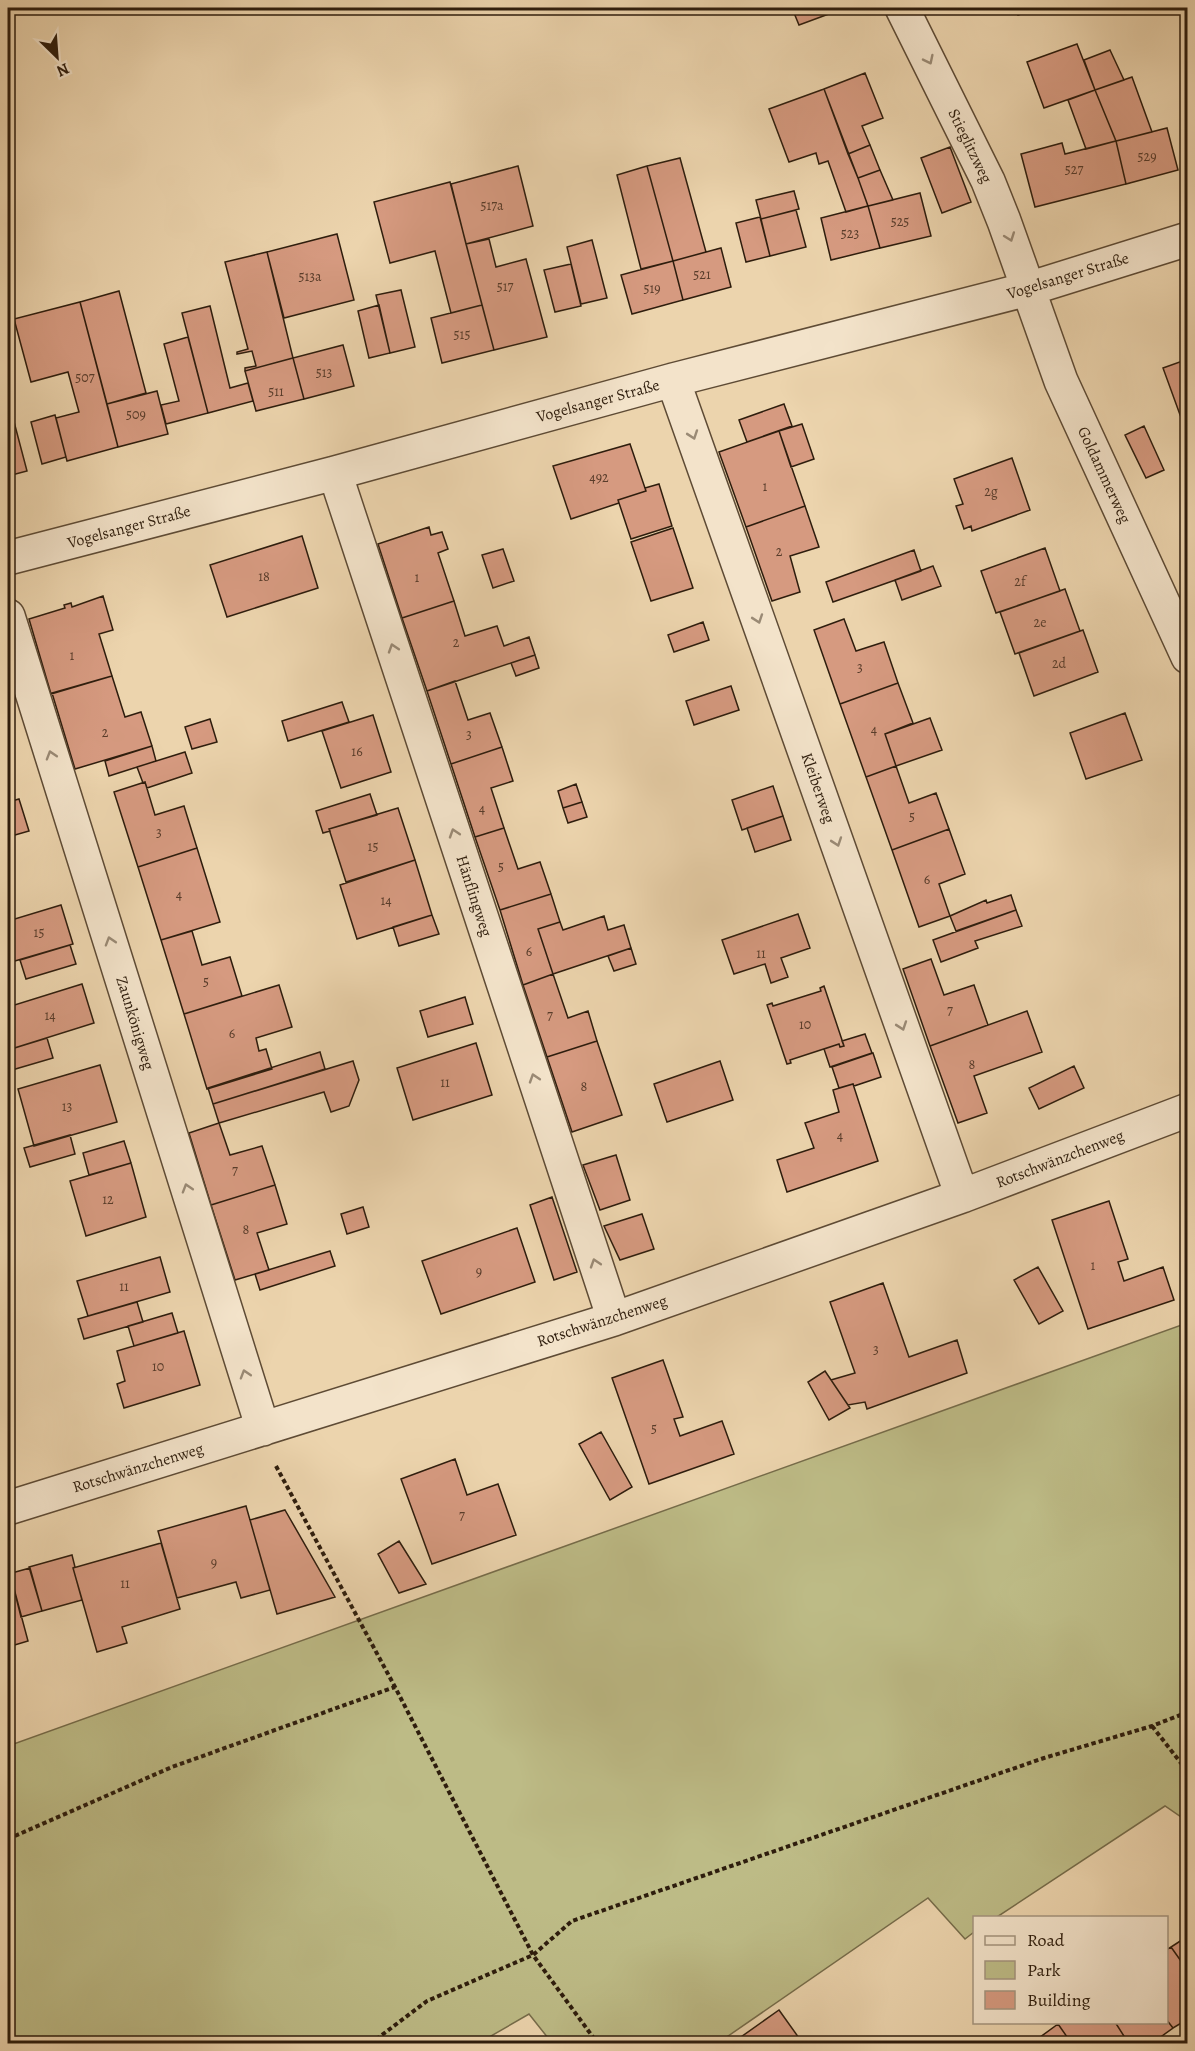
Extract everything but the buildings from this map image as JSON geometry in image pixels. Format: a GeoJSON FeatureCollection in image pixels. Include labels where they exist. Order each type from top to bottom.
{"type":"FeatureCollection","features":[{"type":"Feature","properties":{"kind":"street","name":"Stieglitzweg"},"geometry":{"type":"LineString","coordinates":[[902,8],[988,181],[1028,289]]}},
{"type":"Feature","properties":{"kind":"street","name":"Vogelsanger Straße"},"geometry":{"type":"LineString","coordinates":[[8,558],[335,473],[674,380],[1028,289],[1188,239]]}},
{"type":"Feature","properties":{"kind":"street","name":"Goldammerweg"},"geometry":{"type":"LineString","coordinates":[[1028,289],[1061,381],[1188,657]]}},
{"type":"Feature","properties":{"kind":"street","name":"Kleiberweg"},"geometry":{"type":"LineString","coordinates":[[674,380],[962,1196]]}},
{"type":"Feature","properties":{"kind":"street","name":"Hänflingweg"},"geometry":{"type":"LineString","coordinates":[[335,473],[614,1319]]}},
{"type":"Feature","properties":{"kind":"street","name":"Zaunkönigweg"},"geometry":{"type":"LineString","coordinates":[[8,616],[263,1429]]}},
{"type":"Feature","properties":{"kind":"street","name":"Rotschwänzchenweg"},"geometry":{"type":"LineString","coordinates":[[8,1508],[614,1319],[962,1196],[1188,1110]]}},
{"type":"Feature","properties":{"kind":"path"},"geometry":{"type":"LineString","coordinates":[[263,1429],[274,1461],[395,1687],[533,1955],[598,2043]]}},
{"type":"Feature","properties":{"kind":"path"},"geometry":{"type":"LineString","coordinates":[[8,1839],[172,1767],[395,1687]]}},
{"type":"Feature","properties":{"kind":"path"},"geometry":{"type":"LineString","coordinates":[[370,2043],[427,2001],[533,1955],[572,1921],[1044,1758],[1152,1726],[1188,1712]]}},
{"type":"Feature","properties":{"kind":"path"},"geometry":{"type":"LineString","coordinates":[[1152,1726],[1188,1772]]}},
{"type":"Feature","properties":{"kind":"green space"},"geometry":{"type":"Polygon","coordinates":[[[1187,1323],[1187,1821],[1165,1806],[999,1916],[973,1916],[973,1933],[965,1939],[928,1898],[718,2043],[552,2043],[529,2014],[479,2043],[8,2043],[8,1746],[1187,1323]]]}}]}
